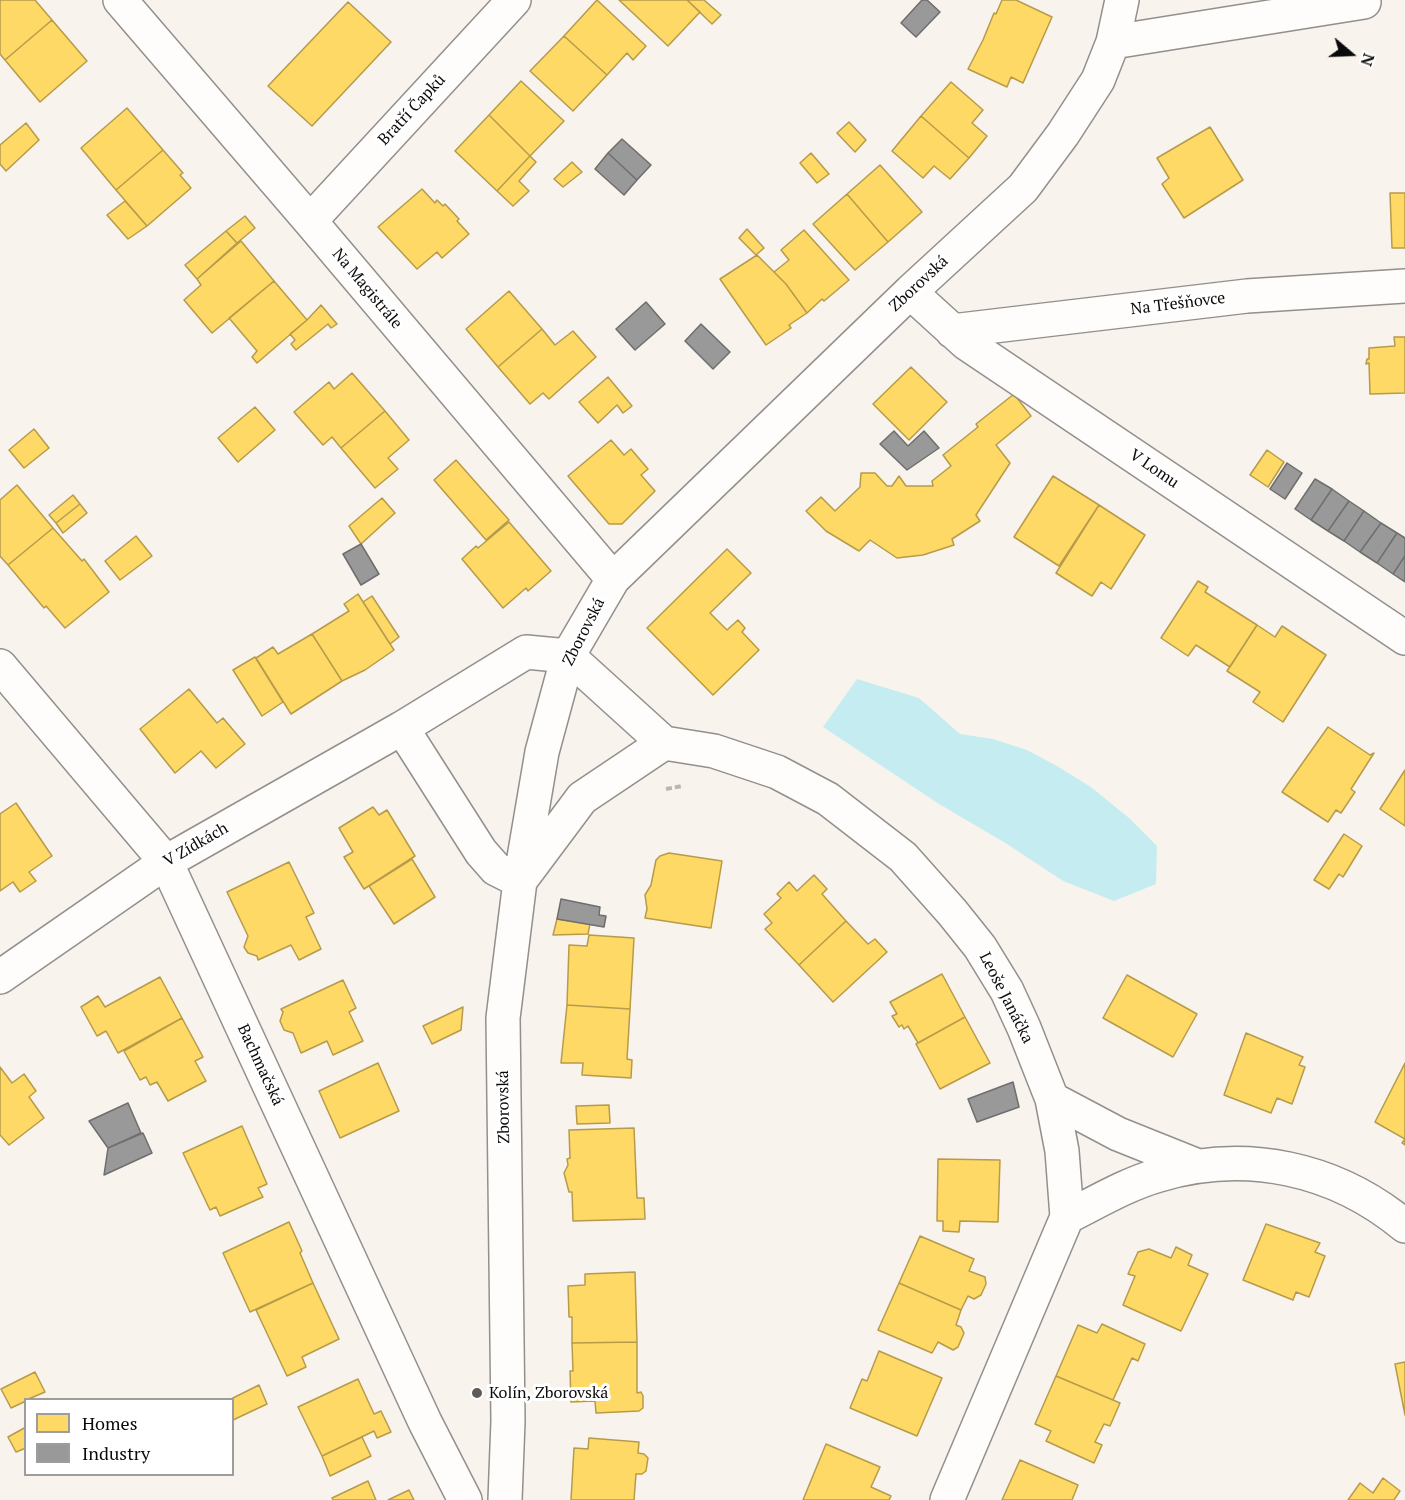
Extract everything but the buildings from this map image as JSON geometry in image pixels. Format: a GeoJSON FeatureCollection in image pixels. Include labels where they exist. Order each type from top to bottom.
{"type":"FeatureCollection","features":[{"type":"Feature","properties":{"kind":"street","name":"Na Magistrále"},"geometry":{"type":"LineString","coordinates":[[120,0],[613,579]]}},
{"type":"Feature","properties":{"kind":"street","name":"Bratří Čapků"},"geometry":{"type":"LineString","coordinates":[[310,221],[514,0]]}},
{"type":"Feature","properties":{"kind":"street","name":"Zborovská"},"geometry":{"type":"LineString","coordinates":[[505,1500],[508,1421],[503,1018],[520,880],[542,752],[568,656],[613,579],[910,292],[1023,188],[1063,134],[1098,80],[1113,42],[1122,0]]}},
{"type":"Feature","properties":{"kind":"street"},"geometry":{"type":"LineString","coordinates":[[1113,42],[1364,2]]}},
{"type":"Feature","properties":{"kind":"street","name":"Na Třešňovce"},"geometry":{"type":"LineString","coordinates":[[952,331],[1248,296],[1405,286]]}},
{"type":"Feature","properties":{"kind":"street","name":"V Lomu"},"geometry":{"type":"LineString","coordinates":[[910,292],[976,350],[1405,638]]}},
{"type":"Feature","properties":{"kind":"street","name":"V Zídkách"},"geometry":{"type":"LineString","coordinates":[[0,977],[166,862],[402,728],[526,652],[568,656]]}},
{"type":"Feature","properties":{"kind":"street"},"geometry":{"type":"LineString","coordinates":[[402,728],[481,852],[496,869],[520,880],[582,798],[664,743],[568,656]]}},
{"type":"Feature","properties":{"kind":"street","name":"Bachmačská"},"geometry":{"type":"LineString","coordinates":[[0,666],[166,862],[420,1411],[465,1500]]}},
{"type":"Feature","properties":{"kind":"street","name":"Leoše Janáčka"},"geometry":{"type":"LineString","coordinates":[[664,743],[714,751],[777,772],[828,799],[903,857],[980,947],[1024,1028],[1052,1099],[1062,1151],[1068,1217],[947,1500]]}},
{"type":"Feature","properties":{"kind":"street"},"geometry":{"type":"LineString","coordinates":[[1052,1099],[1118,1134],[1198,1166]]}},
{"type":"Feature","properties":{"kind":"street"},"geometry":{"type":"LineString","coordinates":[[1068,1217],[1116,1192],[1158,1175],[1198,1166],[1277,1166],[1319,1177],[1350,1189],[1405,1226]]}},
{"type":"Feature","properties":{"kind":"path"},"geometry":{"type":"LineString","coordinates":[[664,790],[684,786]]}},
{"type":"Feature","properties":{"kind":"water"},"geometry":{"type":"Polygon","coordinates":[[[857,679],[919,698],[960,734],[993,739],[1027,750],[1091,787],[1129,818],[1157,846],[1156,884],[1114,901],[1063,881],[1007,844],[939,804],[823,727],[857,679]]]}},
{"type":"Feature","properties":{"kind":"place","name":"Kolín, Zborovská"},"geometry":{"type":"Point","coordinates":[477,1393]}}]}
